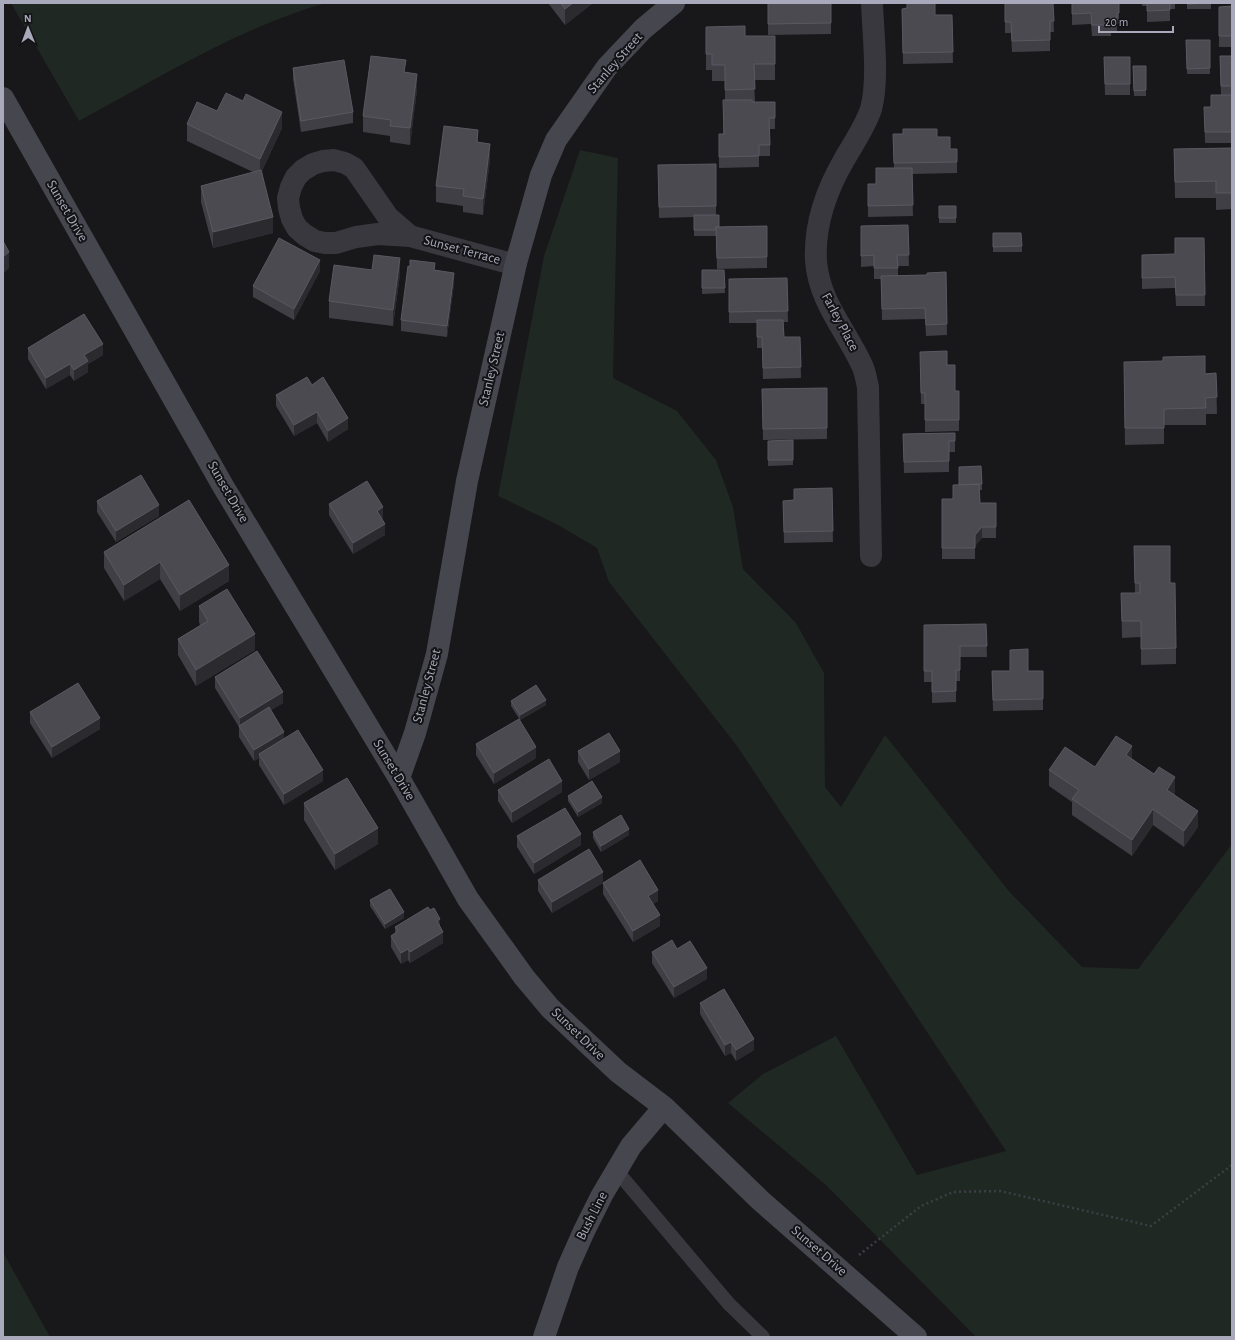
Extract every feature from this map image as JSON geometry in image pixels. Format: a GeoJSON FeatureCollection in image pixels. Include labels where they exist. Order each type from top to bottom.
{"type":"FeatureCollection","features":[{"type":"Feature","properties":{"kind":"main road","name":"Stanley Street"},"geometry":{"type":"LineString","coordinates":[[399,778],[415,733],[437,654],[467,481],[516,263],[541,175],[556,140],[607,67],[643,29],[674,3]]}},
{"type":"Feature","properties":{"kind":"main road","name":"Sunset Drive"},"geometry":{"type":"LineString","coordinates":[[3,98],[223,486],[399,778],[468,899],[524,976],[550,1008],[618,1072],[664,1107],[760,1200],[916,1337]]}},
{"type":"Feature","properties":{"kind":"main road","name":"Bush Line"},"geometry":{"type":"LineString","coordinates":[[544,1337],[568,1268],[584,1231],[616,1170],[631,1146],[664,1107]]}},
{"type":"Feature","properties":{"kind":"street","name":"Farley Place"},"geometry":{"type":"LineString","coordinates":[[871,556],[868,387],[862,365],[828,306],[821,286],[816,263],[816,240],[820,216],[829,189],[863,128],[870,110],[875,90],[872,3]]}},
{"type":"Feature","properties":{"kind":"street","name":"Sunset Terrace"},"geometry":{"type":"LineString","coordinates":[[410,236],[388,216],[354,168],[345,163],[334,160],[313,164],[303,170],[296,177],[291,187],[288,198],[288,208],[292,219],[301,232],[315,240],[325,243],[336,243],[356,237],[378,234],[410,236],[505,262],[516,263]]}},
{"type":"Feature","properties":{"kind":"lane"},"geometry":{"type":"LineString","coordinates":[[616,1170],[729,1304],[763,1337]]}},
{"type":"Feature","properties":{"kind":"path"},"geometry":{"type":"LineString","coordinates":[[840,1270],[920,1206],[953,1192],[1000,1191],[1151,1226],[1232,1165]]}},
{"type":"Feature","properties":{"kind":"shaded area"},"geometry":{"type":"Polygon","coordinates":[[[11,3],[326,3],[293,13],[230,40],[169,71],[79,121],[11,3]]]}},
{"type":"Feature","properties":{"kind":"shaded area"},"geometry":{"type":"Polygon","coordinates":[[[580,150],[618,158],[613,378],[677,411],[716,460],[733,507],[743,569],[796,623],[824,673],[825,787],[841,807],[885,735],[1008,890],[1082,967],[1138,969],[1232,844],[1232,1337],[976,1337],[827,1186],[728,1103],[763,1074],[836,1036],[917,1175],[1006,1151],[737,746],[609,582],[597,548],[558,525],[498,496],[544,256],[580,150]]]}},
{"type":"Feature","properties":{"kind":"shaded area"},"geometry":{"type":"Polygon","coordinates":[[[3,1252],[50,1337],[3,1337],[3,1252]]]}},
{"type":"Feature","properties":{"kind":"building"},"geometry":{"type":"Polygon","coordinates":[[[561,3],[573,3],[565,9],[561,3]]]}},
{"type":"Feature","properties":{"kind":"building"},"geometry":{"type":"Polygon","coordinates":[[[768,3],[831,3],[831,23],[768,24],[768,3]]]}},
{"type":"Feature","properties":{"kind":"building"},"geometry":{"type":"Polygon","coordinates":[[[907,3],[935,3],[935,15],[952,15],[953,52],[903,53],[902,9],[907,8],[907,3]]]}},
{"type":"Feature","properties":{"kind":"building"},"geometry":{"type":"Polygon","coordinates":[[[1005,3],[1053,3],[1054,21],[1050,21],[1050,40],[1012,41],[1011,22],[1005,22],[1005,3]]]}},
{"type":"Feature","properties":{"kind":"building"},"geometry":{"type":"Polygon","coordinates":[[[1072,3],[1119,3],[1117,20],[1111,20],[1111,25],[1092,25],[1091,13],[1072,14],[1072,3]]]}},
{"type":"Feature","properties":{"kind":"building"},"geometry":{"type":"Polygon","coordinates":[[[1147,3],[1170,3],[1170,10],[1147,11],[1147,3]]]}},
{"type":"Feature","properties":{"kind":"building"},"geometry":{"type":"Polygon","coordinates":[[[1187,3],[1211,3],[1187,4],[1187,3]]]}},
{"type":"Feature","properties":{"kind":"building"},"geometry":{"type":"Polygon","coordinates":[[[1232,6],[1232,36],[1219,36],[1219,7],[1232,6]]]}},
{"type":"Feature","properties":{"kind":"building"},"geometry":{"type":"Polygon","coordinates":[[[745,26],[745,36],[775,36],[775,64],[754,64],[755,89],[725,90],[725,65],[712,65],[712,54],[706,54],[706,27],[745,26]]]}},
{"type":"Feature","properties":{"kind":"building"},"geometry":{"type":"Polygon","coordinates":[[[1186,40],[1210,40],[1210,68],[1187,69],[1186,40]]]}},
{"type":"Feature","properties":{"kind":"building"},"geometry":{"type":"Polygon","coordinates":[[[371,56],[406,60],[404,72],[417,74],[410,128],[390,126],[391,120],[363,116],[371,56]]]}},
{"type":"Feature","properties":{"kind":"building"},"geometry":{"type":"Polygon","coordinates":[[[1220,56],[1232,56],[1232,86],[1221,86],[1220,56]]]}},
{"type":"Feature","properties":{"kind":"building"},"geometry":{"type":"Polygon","coordinates":[[[1104,57],[1130,57],[1130,84],[1105,84],[1104,57]]]}},
{"type":"Feature","properties":{"kind":"building"},"geometry":{"type":"Polygon","coordinates":[[[344,60],[353,112],[301,121],[293,68],[344,60]]]}},
{"type":"Feature","properties":{"kind":"building"},"geometry":{"type":"Polygon","coordinates":[[[1133,66],[1146,66],[1146,90],[1134,91],[1133,66]]]}},
{"type":"Feature","properties":{"kind":"building"},"geometry":{"type":"Polygon","coordinates":[[[226,93],[243,101],[246,94],[282,112],[260,159],[187,124],[197,102],[217,111],[226,93]]]}},
{"type":"Feature","properties":{"kind":"building"},"geometry":{"type":"Polygon","coordinates":[[[1211,95],[1232,95],[1232,132],[1205,132],[1204,107],[1211,107],[1211,95]]]}},
{"type":"Feature","properties":{"kind":"building"},"geometry":{"type":"Polygon","coordinates":[[[723,100],[775,102],[775,118],[769,118],[770,145],[759,145],[759,156],[719,157],[719,134],[724,134],[723,100]]]}},
{"type":"Feature","properties":{"kind":"building"},"geometry":{"type":"Polygon","coordinates":[[[444,126],[478,130],[477,142],[490,144],[483,199],[463,196],[464,189],[436,186],[444,126]]]}},
{"type":"Feature","properties":{"kind":"building"},"geometry":{"type":"Polygon","coordinates":[[[903,129],[937,129],[937,137],[950,137],[950,149],[957,149],[957,162],[894,163],[893,134],[903,134],[903,129]]]}},
{"type":"Feature","properties":{"kind":"building"},"geometry":{"type":"Polygon","coordinates":[[[1232,148],[1232,193],[1216,193],[1216,181],[1175,182],[1174,149],[1232,148]]]}},
{"type":"Feature","properties":{"kind":"building"},"geometry":{"type":"Polygon","coordinates":[[[716,164],[716,206],[659,207],[658,165],[716,164]]]}},
{"type":"Feature","properties":{"kind":"building"},"geometry":{"type":"Polygon","coordinates":[[[876,168],[912,168],[913,205],[868,206],[868,184],[876,184],[876,168]]]}},
{"type":"Feature","properties":{"kind":"building"},"geometry":{"type":"Polygon","coordinates":[[[261,170],[273,217],[213,232],[201,186],[261,170]]]}},
{"type":"Feature","properties":{"kind":"building"},"geometry":{"type":"Polygon","coordinates":[[[939,206],[956,206],[956,218],[939,218],[939,206]]]}},
{"type":"Feature","properties":{"kind":"building"},"geometry":{"type":"Polygon","coordinates":[[[694,215],[719,215],[719,227],[716,227],[716,230],[694,230],[694,215]]]}},
{"type":"Feature","properties":{"kind":"building"},"geometry":{"type":"Polygon","coordinates":[[[908,225],[909,255],[897,255],[898,268],[874,268],[874,255],[861,256],[861,226],[908,225]]]}},
{"type":"Feature","properties":{"kind":"building"},"geometry":{"type":"Polygon","coordinates":[[[767,226],[767,257],[717,258],[716,227],[767,226]]]}},
{"type":"Feature","properties":{"kind":"building"},"geometry":{"type":"Polygon","coordinates":[[[993,233],[1021,233],[1022,246],[993,247],[993,233]]]}},
{"type":"Feature","properties":{"kind":"building"},"geometry":{"type":"Polygon","coordinates":[[[279,238],[320,260],[294,309],[253,286],[279,238]]]}},
{"type":"Feature","properties":{"kind":"building"},"geometry":{"type":"Polygon","coordinates":[[[1175,238],[1204,238],[1205,295],[1176,295],[1175,277],[1142,278],[1142,255],[1175,254],[1175,238]]]}},
{"type":"Feature","properties":{"kind":"building"},"geometry":{"type":"Polygon","coordinates":[[[3,241],[9,252],[3,257],[3,241]]]}},
{"type":"Feature","properties":{"kind":"building"},"geometry":{"type":"Polygon","coordinates":[[[374,255],[400,258],[393,310],[329,301],[334,265],[372,270],[374,255]]]}},
{"type":"Feature","properties":{"kind":"building"},"geometry":{"type":"Polygon","coordinates":[[[410,260],[435,263],[434,270],[454,273],[447,326],[401,320],[410,260]]]}},
{"type":"Feature","properties":{"kind":"building"},"geometry":{"type":"Polygon","coordinates":[[[702,270],[724,270],[725,288],[702,288],[702,270]]]}},
{"type":"Feature","properties":{"kind":"building"},"geometry":{"type":"Polygon","coordinates":[[[946,272],[947,324],[926,325],[925,308],[882,309],[881,276],[927,275],[927,273],[946,272]]]}},
{"type":"Feature","properties":{"kind":"building"},"geometry":{"type":"Polygon","coordinates":[[[787,278],[788,311],[729,312],[729,279],[787,278]]]}},
{"type":"Feature","properties":{"kind":"building"},"geometry":{"type":"Polygon","coordinates":[[[84,314],[103,344],[84,355],[88,361],[74,370],[70,364],[46,378],[28,348],[84,314]]]}},
{"type":"Feature","properties":{"kind":"building"},"geometry":{"type":"Polygon","coordinates":[[[757,320],[783,320],[784,337],[800,337],[801,367],[763,368],[762,337],[757,337],[757,320]]]}},
{"type":"Feature","properties":{"kind":"building"},"geometry":{"type":"Polygon","coordinates":[[[947,351],[947,365],[955,365],[955,391],[959,391],[959,420],[925,420],[925,393],[921,393],[920,352],[947,351]]]}},
{"type":"Feature","properties":{"kind":"building"},"geometry":{"type":"Polygon","coordinates":[[[1205,356],[1205,374],[1216,373],[1217,397],[1205,398],[1206,408],[1164,409],[1164,428],[1125,428],[1124,362],[1163,361],[1163,357],[1205,356]]]}},
{"type":"Feature","properties":{"kind":"building"},"geometry":{"type":"Polygon","coordinates":[[[307,377],[312,385],[323,377],[348,418],[328,431],[317,412],[294,425],[276,395],[307,377]]]}},
{"type":"Feature","properties":{"kind":"building"},"geometry":{"type":"Polygon","coordinates":[[[827,388],[827,428],[763,429],[762,389],[827,388]]]}},
{"type":"Feature","properties":{"kind":"building"},"geometry":{"type":"Polygon","coordinates":[[[955,433],[955,441],[949,441],[949,461],[904,462],[903,434],[955,433]]]}},
{"type":"Feature","properties":{"kind":"building"},"geometry":{"type":"Polygon","coordinates":[[[793,440],[793,460],[768,460],[768,441],[793,440]]]}},
{"type":"Feature","properties":{"kind":"building"},"geometry":{"type":"Polygon","coordinates":[[[981,466],[982,484],[959,485],[959,467],[981,466]]]}},
{"type":"Feature","properties":{"kind":"building"},"geometry":{"type":"Polygon","coordinates":[[[141,475],[159,505],[116,531],[97,501],[141,475]]]}},
{"type":"Feature","properties":{"kind":"building"},"geometry":{"type":"Polygon","coordinates":[[[367,481],[383,507],[377,511],[385,524],[353,543],[329,504],[367,481]]]}},
{"type":"Feature","properties":{"kind":"building"},"geometry":{"type":"Polygon","coordinates":[[[979,484],[980,503],[996,503],[996,527],[982,527],[975,535],[975,548],[942,548],[942,499],[953,499],[953,485],[979,484]]]}},
{"type":"Feature","properties":{"kind":"building"},"geometry":{"type":"Polygon","coordinates":[[[832,488],[833,531],[784,532],[783,501],[794,500],[794,489],[832,488]]]}},
{"type":"Feature","properties":{"kind":"building"},"geometry":{"type":"Polygon","coordinates":[[[189,500],[229,565],[180,595],[160,562],[124,585],[104,552],[189,500]]]}},
{"type":"Feature","properties":{"kind":"building"},"geometry":{"type":"Polygon","coordinates":[[[1134,546],[1170,546],[1170,583],[1175,583],[1176,648],[1141,649],[1141,621],[1122,621],[1121,593],[1140,593],[1140,583],[1135,583],[1134,546]]]}},
{"type":"Feature","properties":{"kind":"building"},"geometry":{"type":"Polygon","coordinates":[[[227,589],[255,634],[196,670],[178,639],[208,621],[199,606],[227,589]]]}},
{"type":"Feature","properties":{"kind":"building"},"geometry":{"type":"Polygon","coordinates":[[[986,624],[987,646],[960,646],[960,670],[956,670],[956,691],[932,692],[932,671],[924,671],[924,625],[986,624]]]}},
{"type":"Feature","properties":{"kind":"building"},"geometry":{"type":"Polygon","coordinates":[[[1028,649],[1028,671],[1043,671],[1043,699],[993,700],[992,671],[1010,671],[1010,650],[1028,649]]]}},
{"type":"Feature","properties":{"kind":"building"},"geometry":{"type":"Polygon","coordinates":[[[257,651],[283,692],[240,718],[215,677],[257,651]]]}},
{"type":"Feature","properties":{"kind":"building"},"geometry":{"type":"Polygon","coordinates":[[[78,683],[100,718],[52,747],[30,712],[78,683]]]}},
{"type":"Feature","properties":{"kind":"building"},"geometry":{"type":"Polygon","coordinates":[[[536,685],[546,700],[520,715],[511,701],[536,685]]]}},
{"type":"Feature","properties":{"kind":"building"},"geometry":{"type":"Polygon","coordinates":[[[269,707],[284,732],[254,750],[239,726],[269,707]]]}},
{"type":"Feature","properties":{"kind":"building"},"geometry":{"type":"Polygon","coordinates":[[[519,719],[536,747],[494,773],[476,744],[519,719]]]}},
{"type":"Feature","properties":{"kind":"building"},"geometry":{"type":"Polygon","coordinates":[[[298,730],[323,770],[284,794],[259,754],[298,730]]]}},
{"type":"Feature","properties":{"kind":"building"},"geometry":{"type":"Polygon","coordinates":[[[609,733],[620,751],[589,769],[578,751],[609,733]]]}},
{"type":"Feature","properties":{"kind":"building"},"geometry":{"type":"Polygon","coordinates":[[[1116,736],[1132,746],[1126,755],[1154,774],[1159,767],[1175,777],[1167,790],[1198,811],[1184,831],[1153,809],[1132,840],[1072,799],[1079,790],[1049,770],[1065,747],[1095,767],[1116,736]]]}},
{"type":"Feature","properties":{"kind":"building"},"geometry":{"type":"Polygon","coordinates":[[[549,759],[562,781],[512,812],[498,790],[549,759]]]}},
{"type":"Feature","properties":{"kind":"building"},"geometry":{"type":"Polygon","coordinates":[[[347,778],[378,828],[335,854],[304,803],[347,778]]]}},
{"type":"Feature","properties":{"kind":"building"},"geometry":{"type":"Polygon","coordinates":[[[592,781],[602,797],[578,812],[568,796],[592,781]]]}},
{"type":"Feature","properties":{"kind":"building"},"geometry":{"type":"Polygon","coordinates":[[[565,808],[581,834],[534,863],[517,836],[565,808]]]}},
{"type":"Feature","properties":{"kind":"building"},"geometry":{"type":"Polygon","coordinates":[[[621,815],[629,829],[601,846],[593,832],[621,815]]]}},
{"type":"Feature","properties":{"kind":"building"},"geometry":{"type":"Polygon","coordinates":[[[589,849],[603,872],[552,902],[538,880],[589,849]]]}},
{"type":"Feature","properties":{"kind":"building"},"geometry":{"type":"Polygon","coordinates":[[[640,860],[658,890],[648,896],[660,915],[633,931],[603,883],[640,860]]]}},
{"type":"Feature","properties":{"kind":"building"},"geometry":{"type":"Polygon","coordinates":[[[390,889],[404,912],[385,924],[370,900],[390,889]]]}},
{"type":"Feature","properties":{"kind":"building"},"geometry":{"type":"Polygon","coordinates":[[[428,907],[430,910],[434,908],[440,919],[437,921],[443,932],[410,952],[408,949],[401,953],[391,936],[398,931],[395,927],[428,907]]]}},
{"type":"Feature","properties":{"kind":"building"},"geometry":{"type":"Polygon","coordinates":[[[672,940],[677,949],[690,941],[707,968],[674,987],[652,952],[672,940]]]}},
{"type":"Feature","properties":{"kind":"building"},"geometry":{"type":"Polygon","coordinates":[[[724,989],[754,1039],[736,1050],[731,1042],[725,1045],[700,1003],[724,989]]]}}]}
